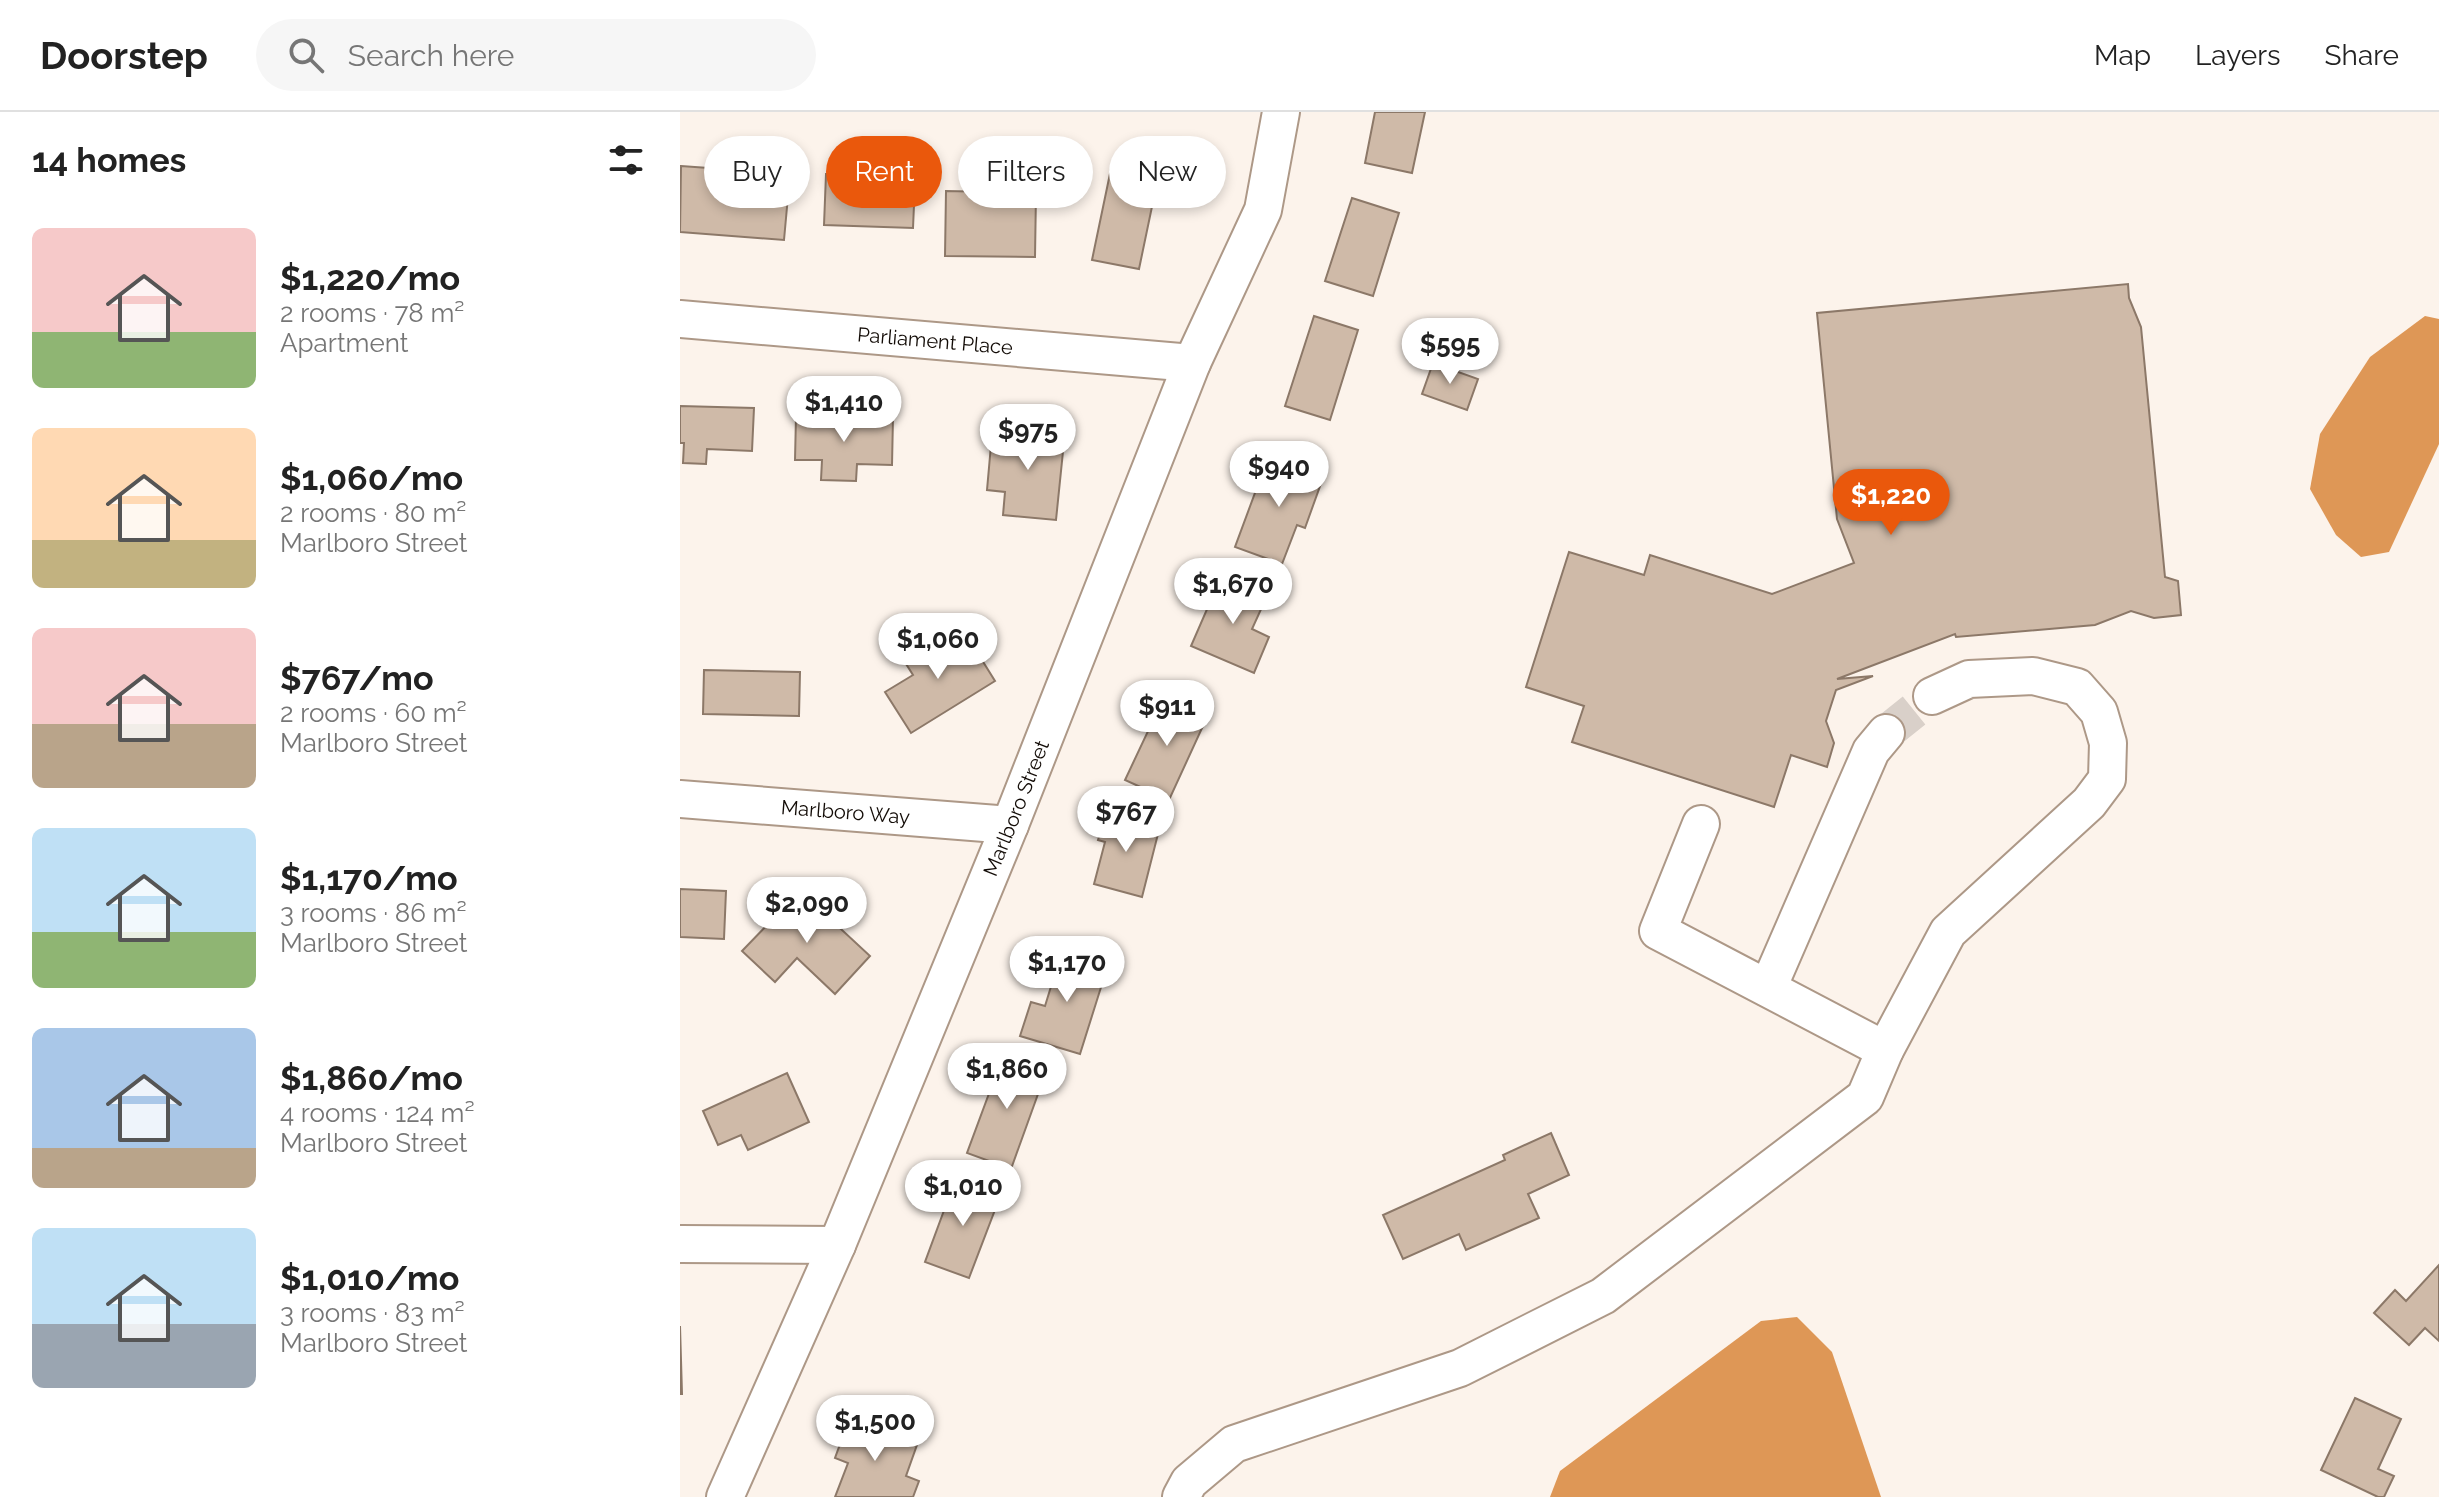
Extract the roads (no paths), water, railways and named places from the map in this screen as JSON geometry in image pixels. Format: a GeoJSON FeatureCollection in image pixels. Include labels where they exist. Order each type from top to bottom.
{"type":"FeatureCollection","features":[{"type":"Feature","properties":{"kind":"street","name":"Marlboro Street"},"geometry":{"type":"LineString","coordinates":[[725,1497],[837,1245],[1010,825],[1192,363],[1263,210],[1281,112]]}},
{"type":"Feature","properties":{"kind":"street","name":"Parliament Place"},"geometry":{"type":"LineString","coordinates":[[680,319],[1192,363]]}},
{"type":"Feature","properties":{"kind":"street"},"geometry":{"type":"LineString","coordinates":[[1181,1497],[1189,1482],[1234,1444],[1460,1368],[1603,1296],[1865,1097],[1885,1050],[1948,932],[2089,803],[2107,779],[2108,743],[2099,712],[2077,687],[2033,676],[1969,679],[1932,696]]}},
{"type":"Feature","properties":{"kind":"street"},"geometry":{"type":"LineString","coordinates":[[1768,988],[1871,751],[1886,733]]}},
{"type":"Feature","properties":{"kind":"street","name":"Marlboro Way"},"geometry":{"type":"LineString","coordinates":[[680,799],[1010,825]]}},
{"type":"Feature","properties":{"kind":"street"},"geometry":{"type":"LineString","coordinates":[[1701,824],[1658,931],[1885,1050]]}},
{"type":"Feature","properties":{"kind":"street"},"geometry":{"type":"LineString","coordinates":[[680,1244],[837,1245]]}},
{"type":"Feature","properties":{"kind":"tunnel"},"geometry":{"type":"LineString","coordinates":[[1886,733],[1932,696]]}}]}
